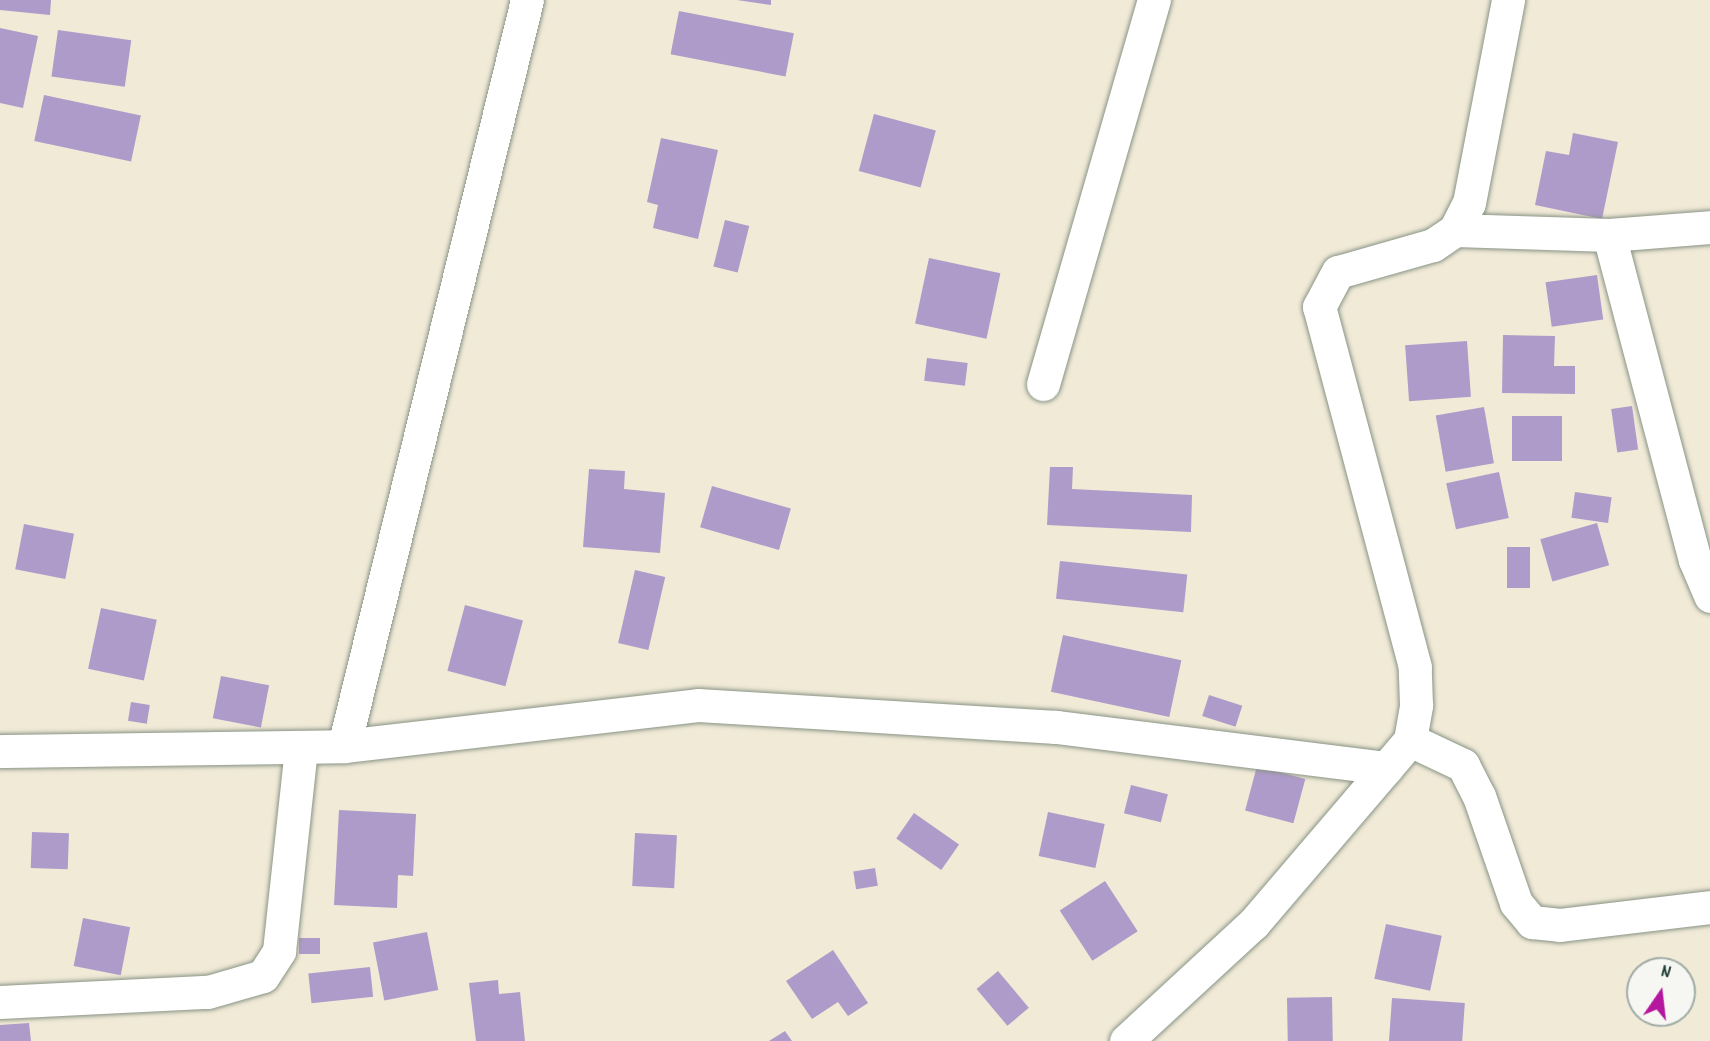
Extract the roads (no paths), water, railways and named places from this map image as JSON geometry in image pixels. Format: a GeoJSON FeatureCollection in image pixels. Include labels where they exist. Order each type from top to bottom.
{"type":"FeatureCollection","features":[{"type":"Feature","properties":{"kind":"street"},"geometry":{"type":"LineString","coordinates":[[344,746],[527,0]]}},
{"type":"Feature","properties":{"kind":"street"},"geometry":{"type":"LineString","coordinates":[[1043,384],[1154,0]]}},
{"type":"Feature","properties":{"kind":"street"},"geometry":{"type":"LineString","coordinates":[[1126,1041],[1252,924],[1410,740],[1416,705],[1415,667],[1319,307],[1338,272],[1433,245],[1455,230],[1469,203],[1508,0]]}},
{"type":"Feature","properties":{"kind":"street"},"geometry":{"type":"LineString","coordinates":[[1455,230],[1609,235],[1710,228]]}},
{"type":"Feature","properties":{"kind":"street"},"geometry":{"type":"LineString","coordinates":[[1609,235],[1695,560],[1710,596]]}},
{"type":"Feature","properties":{"kind":"street"},"geometry":{"type":"LineString","coordinates":[[0,751],[344,746],[698,705],[1056,727],[1386,768]]}},
{"type":"Feature","properties":{"kind":"street"},"geometry":{"type":"LineString","coordinates":[[1410,740],[1463,765],[1479,796],[1516,903],[1532,922],[1560,925],[1710,907]]}},
{"type":"Feature","properties":{"kind":"street"},"geometry":{"type":"LineString","coordinates":[[0,1002],[208,992],[263,976],[279,951],[301,747]]}}]}
